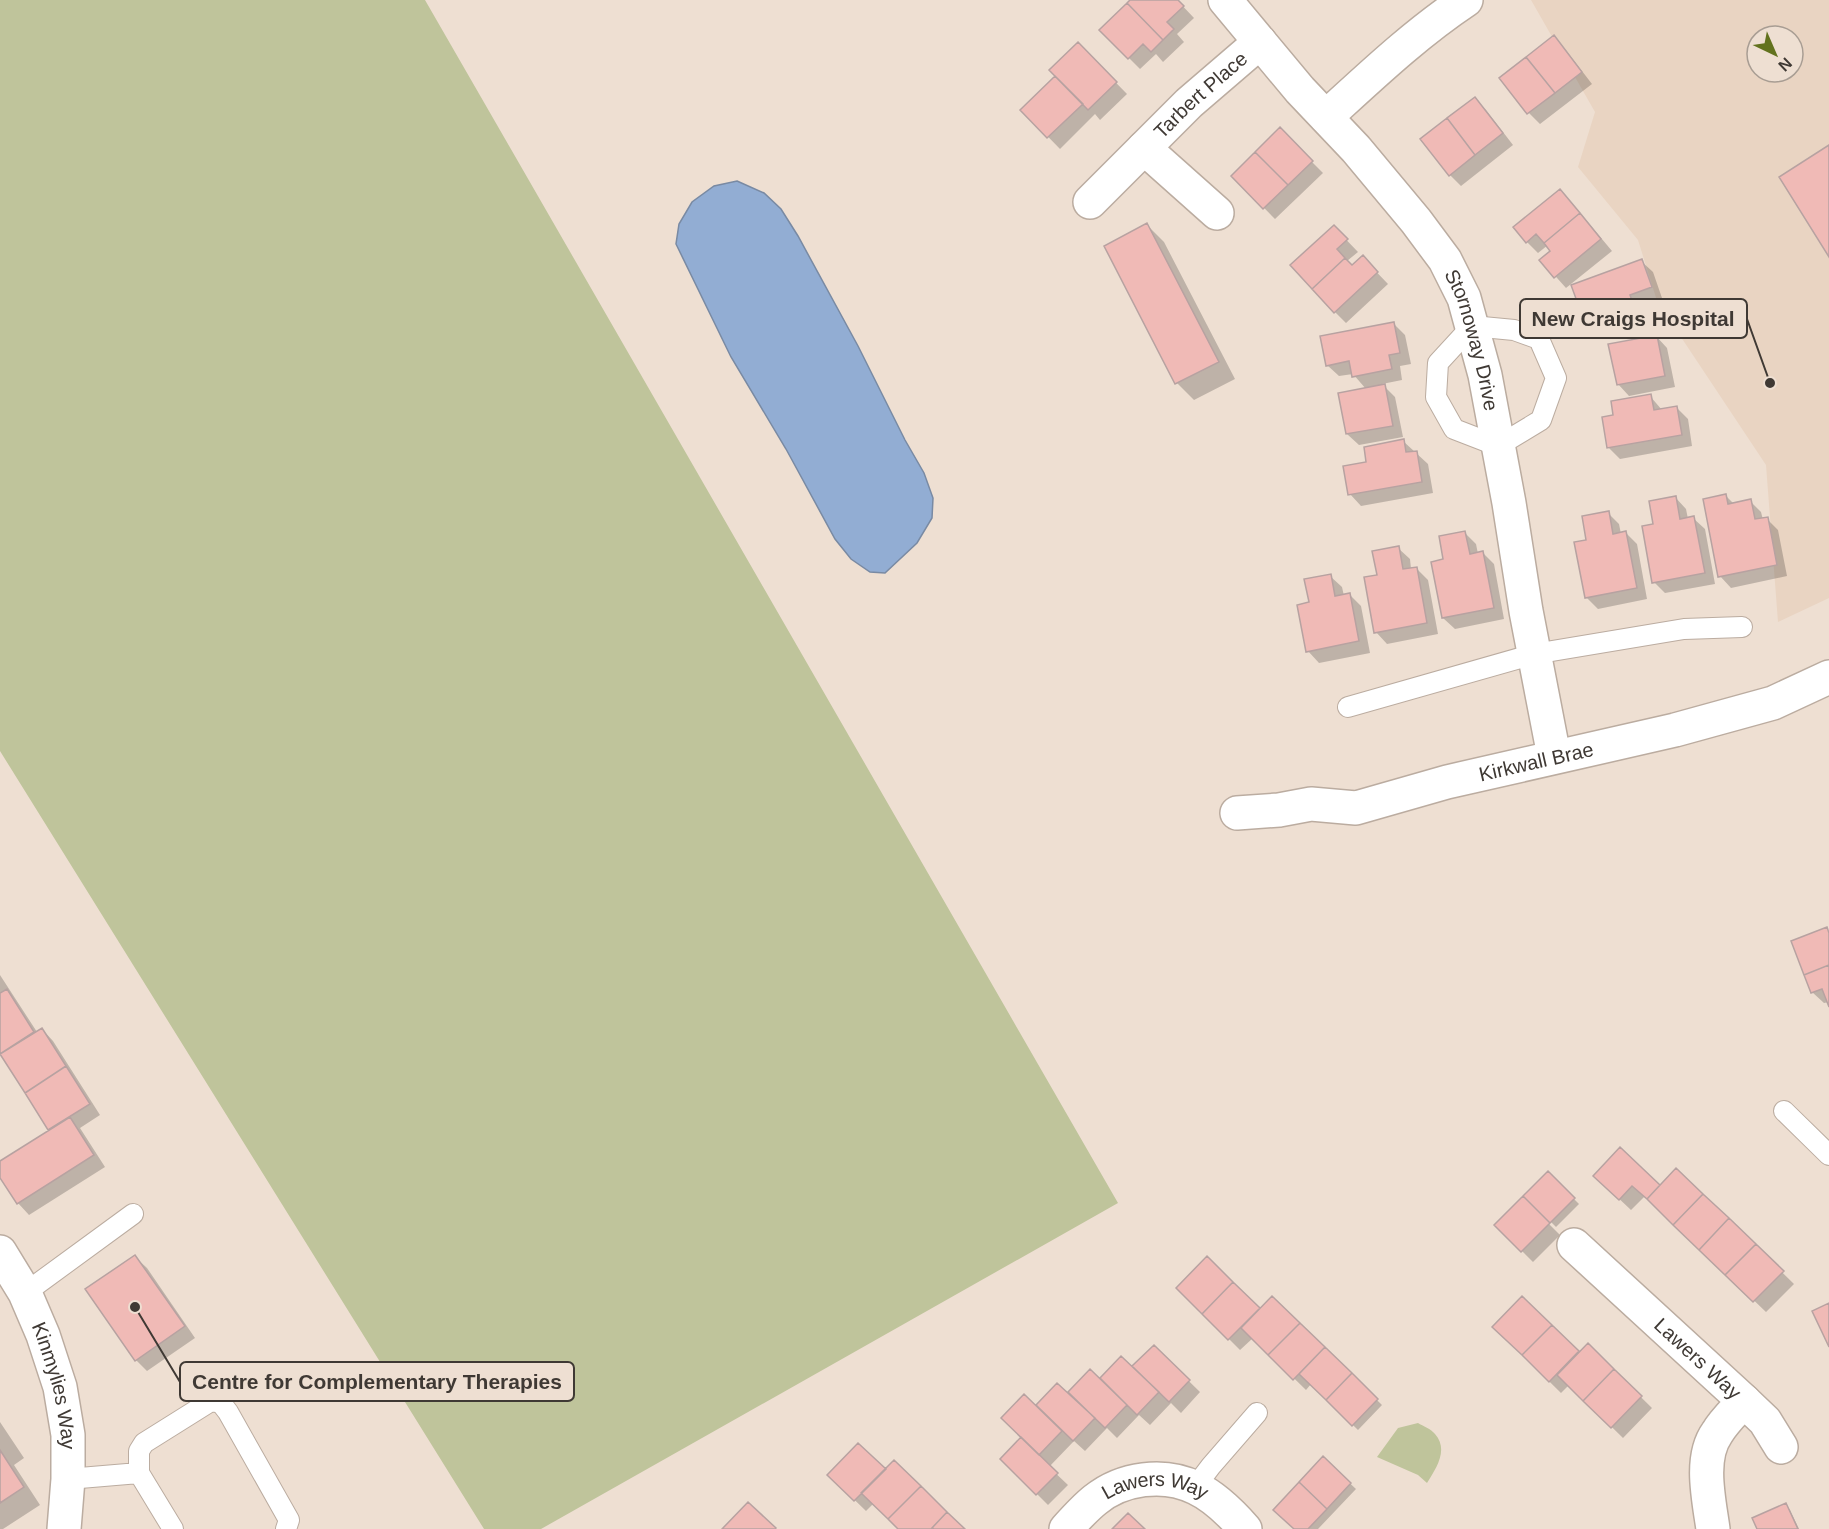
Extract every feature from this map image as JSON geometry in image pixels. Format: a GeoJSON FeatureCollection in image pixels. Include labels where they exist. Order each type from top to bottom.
{"type":"FeatureCollection","features":[{"type":"Feature","properties":{"kind":"street","name":"Stornoway Drive"},"geometry":{"type":"LineString","coordinates":[[1225,0],[1300,90],[1356,149],[1416,221],[1445,260],[1464,298],[1485,375],[1554,756]]}},
{"type":"Feature","properties":{"kind":"street"},"geometry":{"type":"LineString","coordinates":[[1326,117],[1388,60],[1428,10],[1466,0]]}},
{"type":"Feature","properties":{"kind":"street","name":"Tarbert Place"},"geometry":{"type":"LineString","coordinates":[[1090,202],[1189,103],[1260,42]]}},
{"type":"Feature","properties":{"kind":"street","name":"Tarbert Place"},"geometry":{"type":"LineString","coordinates":[[1144,148],[1217,213]]}},
{"type":"Feature","properties":{"kind":"street","name":"Kirkwall Brae"},"geometry":{"type":"LineString","coordinates":[[1237,813],[1279,810],[1311,804],[1356,808],[1447,782],[1675,730],[1773,703],[1829,677]]}},
{"type":"Feature","properties":{"kind":"street","name":"Lawers Way"},"geometry":{"type":"LineString","coordinates":[[1574,1245],[1744,1401],[1715,1434],[1707,1458],[1707,1483],[1713,1529]]}},
{"type":"Feature","properties":{"kind":"street","name":"Kinmylies Way"},"geometry":{"type":"LineString","coordinates":[[0,1252],[25,1293],[43,1335],[60,1387],[68,1435],[68,1479],[64,1529]]}},
{"type":"Feature","properties":{"kind":"street"},"geometry":{"type":"LineString","coordinates":[[1744,1401],[1765,1421],[1781,1446]]}},
{"type":"Feature","properties":{"kind":"street","name":"Lawers Way"},"geometry":{"type":"LineString","coordinates":[[1066,1529],[1096,1499],[1117,1487],[1133,1481],[1149,1479],[1163,1479],[1195,1487],[1219,1503],[1245,1529]]}},
{"type":"Feature","properties":{"kind":"lane"},"geometry":{"type":"LineString","coordinates":[[1472,326],[1514,330],[1539,339],[1556,378],[1541,420],[1498,446],[1454,429],[1437,397],[1438,363],[1472,326]]}},
{"type":"Feature","properties":{"kind":"lane"},"geometry":{"type":"LineString","coordinates":[[1348,706],[1534,654],[1684,629],[1742,627]]}},
{"type":"Feature","properties":{"kind":"lane"},"geometry":{"type":"LineString","coordinates":[[1784,1111],[1829,1155]]}},
{"type":"Feature","properties":{"kind":"lane"},"geometry":{"type":"LineString","coordinates":[[25,1293],[133,1214]]}},
{"type":"Feature","properties":{"kind":"lane"},"geometry":{"type":"LineString","coordinates":[[173,1529],[139,1473],[139,1451],[144,1443],[211,1401],[221,1403],[228,1412],[289,1520],[286,1529]]}},
{"type":"Feature","properties":{"kind":"lane"},"geometry":{"type":"LineString","coordinates":[[1195,1487],[1257,1413]]}},
{"type":"Feature","properties":{"kind":"lane"},"geometry":{"type":"LineString","coordinates":[[68,1479],[139,1473]]}},
{"type":"Feature","properties":{"kind":"shaded area"},"geometry":{"type":"Polygon","coordinates":[[[1531,0],[1829,0],[1829,598],[1778,622],[1766,465],[1657,301],[1638,240],[1578,167],[1595,112],[1531,0]]]}},
{"type":"Feature","properties":{"kind":"green space"},"geometry":{"type":"Polygon","coordinates":[[[0,0],[425,0],[1118,1203],[541,1529],[484,1529],[0,751],[0,0]]]}},
{"type":"Feature","properties":{"kind":"green space"},"geometry":{"type":"Polygon","coordinates":[[[1418,1423],[1433,1432],[1441,1446],[1440,1459],[1427,1483],[1418,1475],[1377,1457],[1398,1428],[1418,1423]]]}},
{"type":"Feature","properties":{"kind":"water"},"geometry":{"type":"Polygon","coordinates":[[[737,181],[764,193],[781,209],[858,346],[924,473],[933,498],[932,518],[917,543],[885,573],[870,572],[851,559],[835,539],[786,449],[731,357],[676,244],[679,224],[692,202],[714,186],[737,181]]]}},
{"type":"Feature","properties":{"kind":"building"},"geometry":{"type":"Polygon","coordinates":[[[1130,0],[1178,0],[1184,6],[1167,22],[1174,29],[1163,40],[1127,3],[1130,0]]]}},
{"type":"Feature","properties":{"kind":"building"},"geometry":{"type":"Polygon","coordinates":[[[1127,3],[1163,40],[1151,52],[1143,44],[1128,59],[1099,30],[1127,3]]]}},
{"type":"Feature","properties":{"kind":"building"},"geometry":{"type":"Polygon","coordinates":[[[1554,35],[1582,72],[1555,93],[1526,57],[1554,35]]]}},
{"type":"Feature","properties":{"kind":"building"},"geometry":{"type":"Polygon","coordinates":[[[1078,42],[1117,82],[1088,110],[1049,70],[1078,42]]]}},
{"type":"Feature","properties":{"kind":"building"},"geometry":{"type":"Polygon","coordinates":[[[1526,57],[1555,93],[1527,114],[1499,78],[1526,57]]]}},
{"type":"Feature","properties":{"kind":"building"},"geometry":{"type":"Polygon","coordinates":[[[1055,76],[1083,104],[1047,138],[1020,110],[1055,76]]]}},
{"type":"Feature","properties":{"kind":"building"},"geometry":{"type":"Polygon","coordinates":[[[1475,97],[1503,133],[1475,155],[1447,118],[1475,97]]]}},
{"type":"Feature","properties":{"kind":"building"},"geometry":{"type":"Polygon","coordinates":[[[1447,118],[1475,155],[1449,176],[1420,139],[1447,118]]]}},
{"type":"Feature","properties":{"kind":"building"},"geometry":{"type":"Polygon","coordinates":[[[1280,127],[1313,161],[1288,185],[1255,152],[1280,127]]]}},
{"type":"Feature","properties":{"kind":"building"},"geometry":{"type":"Polygon","coordinates":[[[1829,145],[1829,257],[1779,177],[1829,145]]]}},
{"type":"Feature","properties":{"kind":"building"},"geometry":{"type":"Polygon","coordinates":[[[1255,152],[1288,185],[1263,209],[1231,176],[1255,152]]]}},
{"type":"Feature","properties":{"kind":"building"},"geometry":{"type":"Polygon","coordinates":[[[1560,189],[1580,213],[1544,243],[1536,234],[1526,243],[1513,227],[1560,189]]]}},
{"type":"Feature","properties":{"kind":"building"},"geometry":{"type":"Polygon","coordinates":[[[1580,213],[1601,239],[1554,278],[1539,260],[1550,251],[1544,243],[1580,213]]]}},
{"type":"Feature","properties":{"kind":"building"},"geometry":{"type":"Polygon","coordinates":[[[1147,223],[1219,362],[1175,384],[1104,246],[1147,223]]]}},
{"type":"Feature","properties":{"kind":"building"},"geometry":{"type":"Polygon","coordinates":[[[1334,225],[1348,239],[1337,249],[1345,258],[1312,289],[1290,265],[1334,225]]]}},
{"type":"Feature","properties":{"kind":"building"},"geometry":{"type":"Polygon","coordinates":[[[1363,255],[1378,272],[1334,313],[1312,289],[1345,258],[1352,265],[1363,255]]]}},
{"type":"Feature","properties":{"kind":"building"},"geometry":{"type":"Polygon","coordinates":[[[1642,259],[1652,287],[1630,295],[1635,309],[1597,323],[1592,311],[1582,315],[1571,285],[1642,259]]]}},
{"type":"Feature","properties":{"kind":"building"},"geometry":{"type":"Polygon","coordinates":[[[1394,322],[1400,353],[1389,355],[1392,369],[1352,377],[1349,361],[1326,366],[1320,336],[1394,322]]]}},
{"type":"Feature","properties":{"kind":"building"},"geometry":{"type":"Polygon","coordinates":[[[1657,335],[1665,376],[1617,385],[1608,344],[1657,335]]]}},
{"type":"Feature","properties":{"kind":"building"},"geometry":{"type":"Polygon","coordinates":[[[1385,384],[1393,426],[1346,434],[1338,393],[1385,384]]]}},
{"type":"Feature","properties":{"kind":"building"},"geometry":{"type":"Polygon","coordinates":[[[1651,394],[1654,410],[1677,406],[1682,435],[1607,448],[1602,417],[1613,415],[1611,401],[1651,394]]]}},
{"type":"Feature","properties":{"kind":"building"},"geometry":{"type":"Polygon","coordinates":[[[1404,439],[1406,452],[1417,451],[1422,482],[1348,495],[1343,466],[1366,462],[1364,447],[1404,439]]]}},
{"type":"Feature","properties":{"kind":"building"},"geometry":{"type":"Polygon","coordinates":[[[1726,494],[1728,504],[1751,499],[1755,519],[1768,517],[1777,565],[1718,577],[1703,499],[1726,494]]]}},
{"type":"Feature","properties":{"kind":"building"},"geometry":{"type":"Polygon","coordinates":[[[1676,496],[1680,519],[1694,516],[1705,573],[1652,583],[1642,526],[1653,524],[1649,501],[1676,496]]]}},
{"type":"Feature","properties":{"kind":"building"},"geometry":{"type":"Polygon","coordinates":[[[1609,511],[1613,534],[1626,531],[1637,588],[1585,598],[1574,542],[1586,540],[1582,516],[1609,511]]]}},
{"type":"Feature","properties":{"kind":"building"},"geometry":{"type":"Polygon","coordinates":[[[1465,531],[1470,554],[1483,551],[1494,608],[1442,618],[1431,562],[1443,559],[1439,536],[1465,531]]]}},
{"type":"Feature","properties":{"kind":"building"},"geometry":{"type":"Polygon","coordinates":[[[1399,546],[1403,569],[1417,567],[1427,623],[1374,633],[1364,577],[1377,575],[1372,551],[1399,546]]]}},
{"type":"Feature","properties":{"kind":"building"},"geometry":{"type":"Polygon","coordinates":[[[1331,574],[1335,596],[1350,593],[1359,641],[1306,652],[1297,605],[1309,602],[1304,579],[1331,574]]]}},
{"type":"Feature","properties":{"kind":"building"},"geometry":{"type":"Polygon","coordinates":[[[1827,927],[1829,965],[1804,975],[1791,941],[1827,927]]]}},
{"type":"Feature","properties":{"kind":"building"},"geometry":{"type":"Polygon","coordinates":[[[1829,965],[1829,1007],[1822,989],[1811,993],[1804,975],[1829,965]]]}},
{"type":"Feature","properties":{"kind":"building"},"geometry":{"type":"Polygon","coordinates":[[[7,989],[34,1032],[0,1054],[0,993],[7,989]]]}},
{"type":"Feature","properties":{"kind":"building"},"geometry":{"type":"Polygon","coordinates":[[[42,1028],[66,1066],[25,1093],[0,1054],[42,1028]]]}},
{"type":"Feature","properties":{"kind":"building"},"geometry":{"type":"Polygon","coordinates":[[[66,1066],[90,1104],[48,1130],[25,1093],[66,1066]]]}},
{"type":"Feature","properties":{"kind":"building"},"geometry":{"type":"Polygon","coordinates":[[[70,1117],[94,1155],[17,1204],[0,1178],[0,1161],[70,1117]]]}},
{"type":"Feature","properties":{"kind":"building"},"geometry":{"type":"Polygon","coordinates":[[[1620,1147],[1660,1185],[1647,1199],[1632,1186],[1619,1200],[1593,1176],[1620,1147]]]}},
{"type":"Feature","properties":{"kind":"building"},"geometry":{"type":"Polygon","coordinates":[[[1676,1168],[1703,1194],[1673,1225],[1647,1199],[1676,1168]]]}},
{"type":"Feature","properties":{"kind":"building"},"geometry":{"type":"Polygon","coordinates":[[[1548,1171],[1575,1198],[1550,1223],[1523,1196],[1548,1171]]]}},
{"type":"Feature","properties":{"kind":"building"},"geometry":{"type":"Polygon","coordinates":[[[1703,1194],[1729,1218],[1699,1250],[1673,1225],[1703,1194]]]}},
{"type":"Feature","properties":{"kind":"building"},"geometry":{"type":"Polygon","coordinates":[[[1523,1196],[1550,1223],[1521,1252],[1494,1225],[1523,1196]]]}},
{"type":"Feature","properties":{"kind":"building"},"geometry":{"type":"Polygon","coordinates":[[[1729,1218],[1756,1244],[1725,1275],[1699,1250],[1729,1218]]]}},
{"type":"Feature","properties":{"kind":"building"},"geometry":{"type":"Polygon","coordinates":[[[1756,1244],[1784,1271],[1753,1302],[1725,1275],[1756,1244]]]}},
{"type":"Feature","properties":{"kind":"building"},"geometry":{"type":"Polygon","coordinates":[[[135,1255],[185,1326],[135,1361],[85,1289],[135,1255]]]}},
{"type":"Feature","properties":{"kind":"building"},"geometry":{"type":"Polygon","coordinates":[[[1207,1256],[1233,1282],[1202,1314],[1176,1288],[1207,1256]]]}},
{"type":"Feature","properties":{"kind":"building"},"geometry":{"type":"Polygon","coordinates":[[[1233,1282],[1260,1308],[1228,1340],[1202,1314],[1233,1282]]]}},
{"type":"Feature","properties":{"kind":"building"},"geometry":{"type":"Polygon","coordinates":[[[1272,1296],[1300,1323],[1268,1355],[1241,1328],[1272,1296]]]}},
{"type":"Feature","properties":{"kind":"building"},"geometry":{"type":"Polygon","coordinates":[[[1522,1296],[1552,1325],[1522,1355],[1492,1327],[1522,1296]]]}},
{"type":"Feature","properties":{"kind":"building"},"geometry":{"type":"Polygon","coordinates":[[[1829,1303],[1829,1347],[1812,1311],[1829,1303]]]}},
{"type":"Feature","properties":{"kind":"building"},"geometry":{"type":"Polygon","coordinates":[[[1300,1323],[1325,1347],[1293,1380],[1268,1355],[1300,1323]]]}},
{"type":"Feature","properties":{"kind":"building"},"geometry":{"type":"Polygon","coordinates":[[[1552,1325],[1579,1351],[1549,1382],[1522,1355],[1552,1325]]]}},
{"type":"Feature","properties":{"kind":"building"},"geometry":{"type":"Polygon","coordinates":[[[1588,1343],[1614,1369],[1583,1401],[1557,1375],[1588,1343]]]}},
{"type":"Feature","properties":{"kind":"building"},"geometry":{"type":"Polygon","coordinates":[[[1154,1345],[1190,1380],[1169,1402],[1132,1366],[1154,1345]]]}},
{"type":"Feature","properties":{"kind":"building"},"geometry":{"type":"Polygon","coordinates":[[[1325,1347],[1352,1373],[1326,1400],[1299,1374],[1325,1347]]]}},
{"type":"Feature","properties":{"kind":"building"},"geometry":{"type":"Polygon","coordinates":[[[1121,1356],[1159,1392],[1137,1415],[1100,1378],[1121,1356]]]}},
{"type":"Feature","properties":{"kind":"building"},"geometry":{"type":"Polygon","coordinates":[[[1090,1369],[1127,1405],[1105,1428],[1068,1392],[1090,1369]]]}},
{"type":"Feature","properties":{"kind":"building"},"geometry":{"type":"Polygon","coordinates":[[[1614,1369],[1642,1396],[1611,1428],[1583,1401],[1614,1369]]]}},
{"type":"Feature","properties":{"kind":"building"},"geometry":{"type":"Polygon","coordinates":[[[1352,1373],[1378,1399],[1352,1426],[1326,1400],[1352,1373]]]}},
{"type":"Feature","properties":{"kind":"building"},"geometry":{"type":"Polygon","coordinates":[[[1057,1383],[1095,1418],[1073,1441],[1036,1405],[1057,1383]]]}},
{"type":"Feature","properties":{"kind":"building"},"geometry":{"type":"Polygon","coordinates":[[[1024,1394],[1062,1431],[1039,1455],[1001,1418],[1024,1394]]]}},
{"type":"Feature","properties":{"kind":"building"},"geometry":{"type":"Polygon","coordinates":[[[1021,1437],[1058,1473],[1036,1495],[1000,1459],[1021,1437]]]}},
{"type":"Feature","properties":{"kind":"building"},"geometry":{"type":"Polygon","coordinates":[[[858,1443],[886,1469],[854,1501],[827,1475],[858,1443]]]}},
{"type":"Feature","properties":{"kind":"building"},"geometry":{"type":"Polygon","coordinates":[[[0,1450],[24,1487],[0,1503],[0,1450]]]}},
{"type":"Feature","properties":{"kind":"building"},"geometry":{"type":"Polygon","coordinates":[[[1323,1456],[1351,1483],[1327,1509],[1299,1482],[1323,1456]]]}},
{"type":"Feature","properties":{"kind":"building"},"geometry":{"type":"Polygon","coordinates":[[[894,1460],[921,1486],[888,1519],[861,1493],[894,1460]]]}},
{"type":"Feature","properties":{"kind":"building"},"geometry":{"type":"Polygon","coordinates":[[[1299,1482],[1327,1509],[1308,1529],[1294,1529],[1273,1510],[1299,1482]]]}},
{"type":"Feature","properties":{"kind":"building"},"geometry":{"type":"Polygon","coordinates":[[[921,1486],[947,1512],[931,1529],[898,1529],[888,1519],[921,1486]]]}},
{"type":"Feature","properties":{"kind":"building"},"geometry":{"type":"Polygon","coordinates":[[[748,1502],[776,1528],[722,1529],[748,1502]]]}},
{"type":"Feature","properties":{"kind":"building"},"geometry":{"type":"Polygon","coordinates":[[[1786,1503],[1798,1529],[1757,1529],[1752,1518],[1786,1503]]]}},
{"type":"Feature","properties":{"kind":"building"},"geometry":{"type":"Polygon","coordinates":[[[947,1512],[965,1529],[932,1528],[947,1512]]]}},
{"type":"Feature","properties":{"kind":"building"},"geometry":{"type":"Polygon","coordinates":[[[1128,1513],[1145,1529],[1112,1529],[1128,1513]]]}},
{"type":"Feature","properties":{"kind":"place","name":"New Craigs Hospital"},"geometry":{"type":"Point","coordinates":[1770,383]}},
{"type":"Feature","properties":{"kind":"place","name":"Centre for Complementary Therapies"},"geometry":{"type":"Point","coordinates":[135,1307]}}]}
